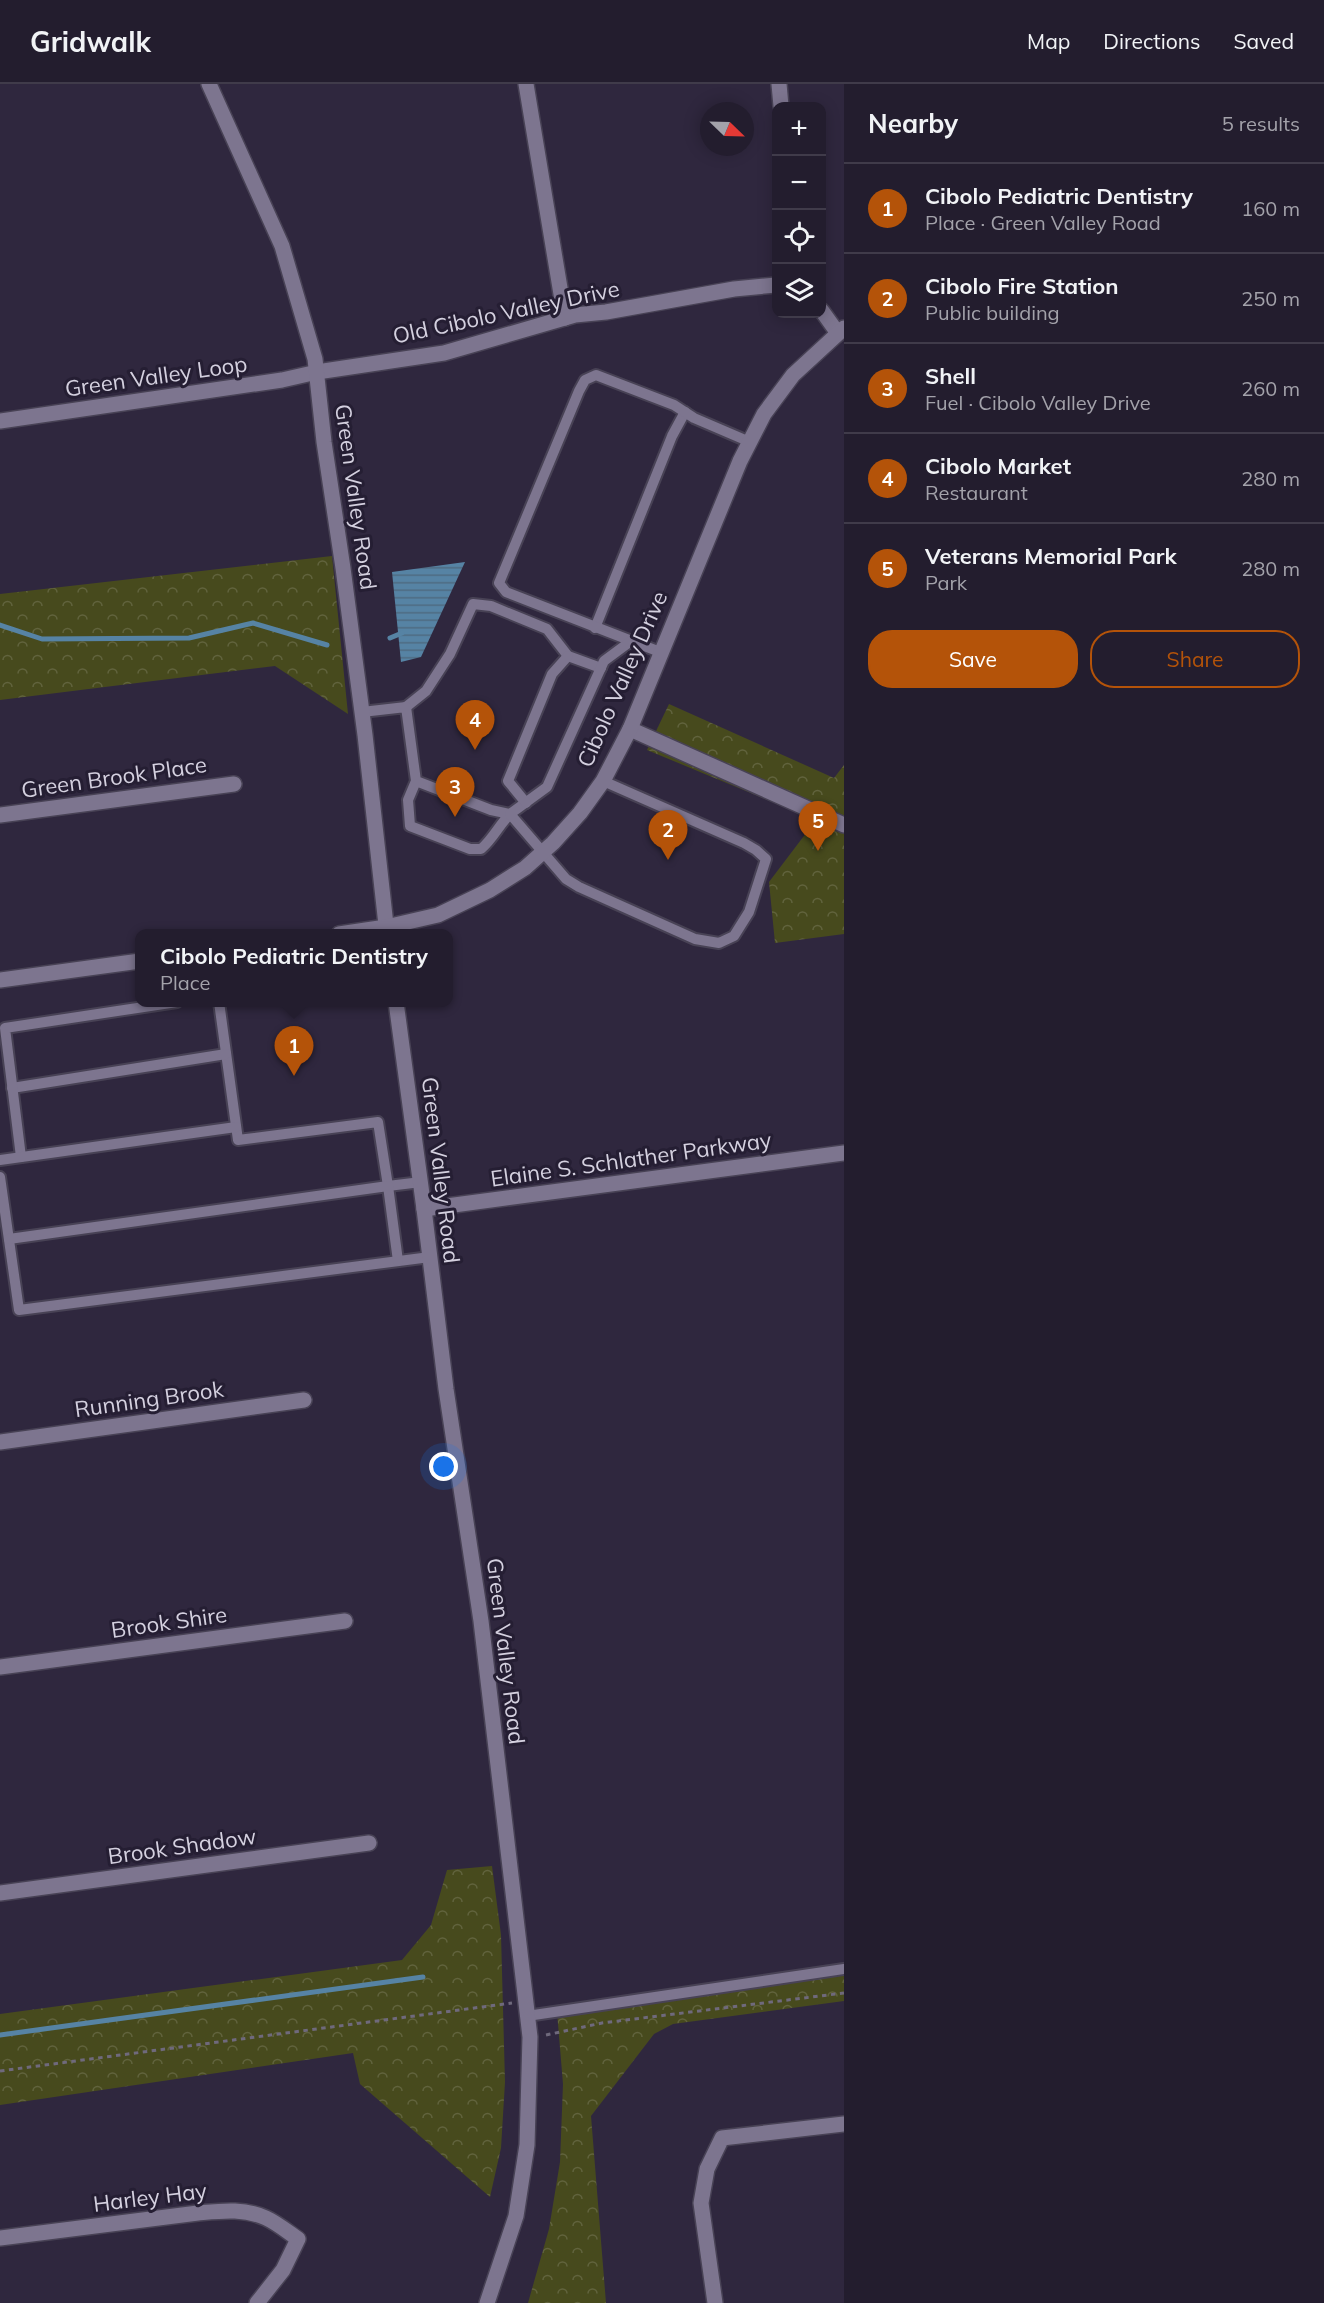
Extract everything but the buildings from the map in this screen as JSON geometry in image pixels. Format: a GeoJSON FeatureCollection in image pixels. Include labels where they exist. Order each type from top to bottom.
{"type":"FeatureCollection","features":[{"type":"Feature","properties":{"kind":"street","name":"Green Valley Road"},"geometry":{"type":"LineString","coordinates":[[209,84],[282,246],[315,359],[324,442],[362,712],[386,929]]}},
{"type":"Feature","properties":{"kind":"street"},"geometry":{"type":"LineString","coordinates":[[526,84],[565,318]]}},
{"type":"Feature","properties":{"kind":"street"},"geometry":{"type":"LineString","coordinates":[[779,84],[781,102]]}},
{"type":"Feature","properties":{"kind":"street","name":"Old Cibolo Valley Drive"},"geometry":{"type":"LineString","coordinates":[[317,372],[444,353],[565,318],[734,288],[772,285]]}},
{"type":"Feature","properties":{"kind":"street"},"geometry":{"type":"LineString","coordinates":[[826,314],[841,330]]}},
{"type":"Feature","properties":{"kind":"street","name":"Cibolo Valley Drive"},"geometry":{"type":"LineString","coordinates":[[389,929],[438,915],[490,890],[525,868],[580,813],[603,781],[630,729],[740,461],[764,414],[793,375],[841,330]]}},
{"type":"Feature","properties":{"kind":"street","name":"Green Valley Loop"},"geometry":{"type":"LineString","coordinates":[[0,421],[271,382],[317,372]]}},
{"type":"Feature","properties":{"kind":"street"},"geometry":{"type":"LineString","coordinates":[[630,729],[844,825]]}},
{"type":"Feature","properties":{"kind":"street","name":"Green Brook Place"},"geometry":{"type":"LineString","coordinates":[[0,815],[234,784]]}},
{"type":"Feature","properties":{"kind":"street"},"geometry":{"type":"LineString","coordinates":[[0,981],[135,962]]}},
{"type":"Feature","properties":{"kind":"street","name":"Green Valley Road"},"geometry":{"type":"LineString","coordinates":[[397,1007],[446,1389],[481,1622],[530,2037],[527,2145],[516,2216],[487,2303]]}},
{"type":"Feature","properties":{"kind":"street","name":"Elaine S. Schlather Parkway"},"geometry":{"type":"LineString","coordinates":[[424,1209],[844,1153]]}},
{"type":"Feature","properties":{"kind":"street","name":"Running Brook"},"geometry":{"type":"LineString","coordinates":[[0,1442],[304,1400]]}},
{"type":"Feature","properties":{"kind":"street","name":"Brook Shire"},"geometry":{"type":"LineString","coordinates":[[0,1667],[345,1621]]}},
{"type":"Feature","properties":{"kind":"street","name":"Brook Shadow"},"geometry":{"type":"LineString","coordinates":[[0,1893],[369,1843]]}},
{"type":"Feature","properties":{"kind":"street"},"geometry":{"type":"LineString","coordinates":[[715,2303],[701,2203],[707,2169],[722,2138],[844,2124]]}},
{"type":"Feature","properties":{"kind":"street","name":"Harley Hay"},"geometry":{"type":"LineString","coordinates":[[0,2238],[228,2210],[249,2213],[266,2218],[298,2239],[283,2270],[257,2303]]}},
{"type":"Feature","properties":{"kind":"lane"},"geometry":{"type":"LineString","coordinates":[[660,652],[506,592],[499,583],[585,380],[596,375],[674,405],[694,418],[750,442]]}},
{"type":"Feature","properties":{"kind":"lane"},"geometry":{"type":"LineString","coordinates":[[595,628],[672,436],[685,412]]}},
{"type":"Feature","properties":{"kind":"lane"},"geometry":{"type":"LineString","coordinates":[[362,712],[406,707],[426,691],[450,654],[473,604],[491,606],[547,629],[568,656],[601,668]]}},
{"type":"Feature","properties":{"kind":"lane"},"geometry":{"type":"LineString","coordinates":[[406,707],[416,781],[408,800],[410,826],[470,849],[481,849],[490,841],[498,827],[510,814],[547,788],[604,661],[631,641]]}},
{"type":"Feature","properties":{"kind":"lane"},"geometry":{"type":"LineString","coordinates":[[526,803],[508,781],[552,674],[568,656]]}},
{"type":"Feature","properties":{"kind":"lane"},"geometry":{"type":"LineString","coordinates":[[416,781],[491,810],[510,814],[566,879],[579,888],[695,939],[719,942],[734,936],[749,912],[766,859],[744,843],[603,781]]}},
{"type":"Feature","properties":{"kind":"lane"},"geometry":{"type":"LineString","coordinates":[[21,1157],[4,1028],[144,1007]]}},
{"type":"Feature","properties":{"kind":"lane"},"geometry":{"type":"LineString","coordinates":[[220,1007],[238,1140],[378,1122],[399,1261]]}},
{"type":"Feature","properties":{"kind":"lane"},"geometry":{"type":"LineString","coordinates":[[12,1088],[226,1054]]}},
{"type":"Feature","properties":{"kind":"lane"},"geometry":{"type":"LineString","coordinates":[[0,1160],[236,1127]]}},
{"type":"Feature","properties":{"kind":"lane"},"geometry":{"type":"LineString","coordinates":[[0,1177],[19,1310],[430,1257]]}},
{"type":"Feature","properties":{"kind":"lane"},"geometry":{"type":"LineString","coordinates":[[9,1239],[421,1182]]}},
{"type":"Feature","properties":{"kind":"lane"},"geometry":{"type":"LineString","coordinates":[[526,2008],[844,1969]]}},
{"type":"Feature","properties":{"kind":"path"},"geometry":{"type":"LineString","coordinates":[[530,2037],[561,2033],[602,2023],[844,1992]]}},
{"type":"Feature","properties":{"kind":"path"},"geometry":{"type":"LineString","coordinates":[[0,2071],[526,2008]]}},
{"type":"Feature","properties":{"kind":"green space"},"geometry":{"type":"Polygon","coordinates":[[[332,556],[348,714],[275,666],[0,700],[0,594],[332,556]]]}},
{"type":"Feature","properties":{"kind":"green space"},"geometry":{"type":"Polygon","coordinates":[[[669,704],[834,778],[844,765],[844,934],[775,943],[769,882],[816,820],[647,750],[669,704]]]}},
{"type":"Feature","properties":{"kind":"green space"},"geometry":{"type":"Polygon","coordinates":[[[492,1866],[501,1935],[505,2082],[501,2148],[490,2197],[360,2084],[353,2053],[0,2105],[0,2014],[402,1960],[431,1925],[447,1870],[492,1866]]]}},
{"type":"Feature","properties":{"kind":"green space"},"geometry":{"type":"Polygon","coordinates":[[[844,1970],[844,2001],[673,2024],[654,2034],[591,2116],[606,2303],[528,2303],[549,2229],[560,2162],[563,2084],[557,2012],[844,1970]]]}},
{"type":"Feature","properties":{"kind":"water"},"geometry":{"type":"Polygon","coordinates":[[[465,562],[421,657],[401,662],[392,572],[465,562]]]}},
{"type":"Feature","properties":{"kind":"waterway"},"geometry":{"type":"LineString","coordinates":[[0,625],[42,639],[189,638],[253,623],[327,645]]}},
{"type":"Feature","properties":{"kind":"waterway"},"geometry":{"type":"LineString","coordinates":[[390,638],[402,633]]}},
{"type":"Feature","properties":{"kind":"waterway"},"geometry":{"type":"LineString","coordinates":[[0,2035],[423,1977]]}},
{"type":"Feature","properties":{"kind":"place","name":"Cibolo Market"},"geometry":{"type":"Point","coordinates":[475,750]}},
{"type":"Feature","properties":{"kind":"place","name":"Shell"},"geometry":{"type":"Point","coordinates":[455,817]}},
{"type":"Feature","properties":{"kind":"place","name":"Veterans Memorial Park"},"geometry":{"type":"Point","coordinates":[818,851]}},
{"type":"Feature","properties":{"kind":"place","name":"Cibolo Fire Station"},"geometry":{"type":"Point","coordinates":[668,860]}},
{"type":"Feature","properties":{"kind":"place","name":"Cibolo Pediatric Dentistry"},"geometry":{"type":"Point","coordinates":[294,1076]}}]}
